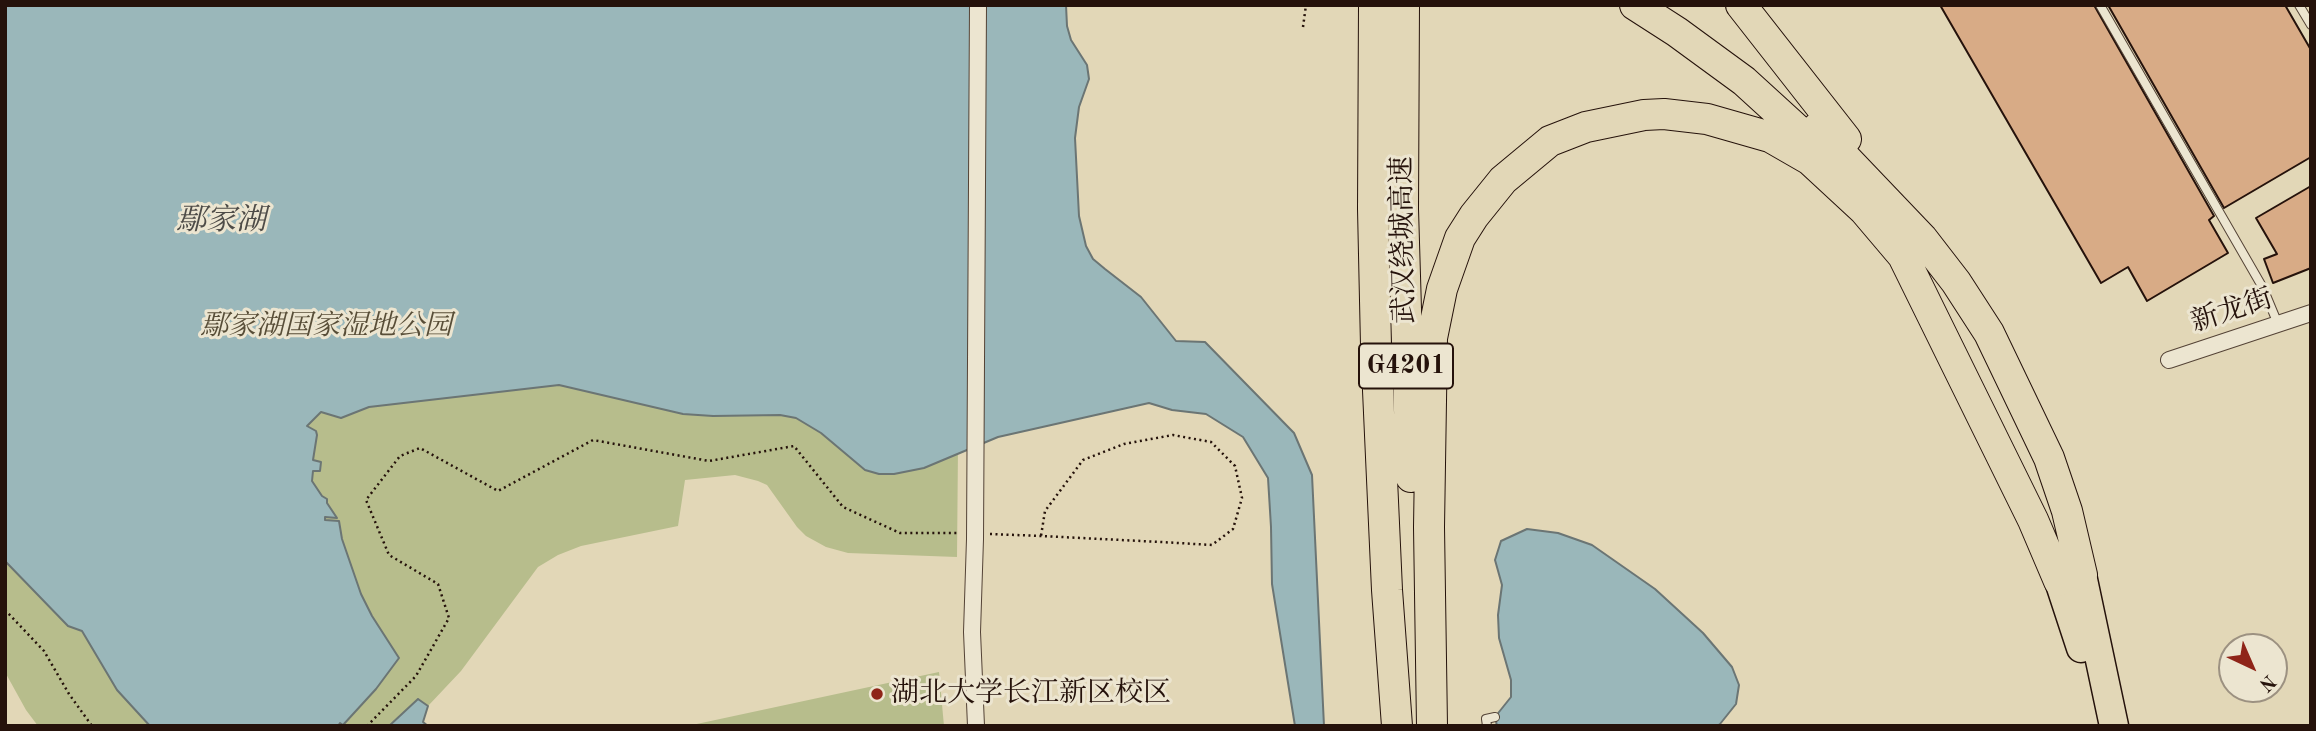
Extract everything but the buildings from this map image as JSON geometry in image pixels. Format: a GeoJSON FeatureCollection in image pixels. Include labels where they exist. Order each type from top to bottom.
{"type":"FeatureCollection","features":[{"type":"Feature","properties":{"kind":"highway"},"geometry":{"type":"LineString","coordinates":[[1368,5],[1373,101]]}},
{"type":"Feature","properties":{"kind":"highway","name":"武汉绕城高速"},"geometry":{"type":"LineString","coordinates":[[1374,5],[1373,209],[1380,468],[1397,726]]}},
{"type":"Feature","properties":{"kind":"highway","name":"武汉绕城高速"},"geometry":{"type":"LineString","coordinates":[[1404,5],[1405,345],[1415,560],[1429,726]]}},
{"type":"Feature","properties":{"kind":"highway"},"geometry":{"type":"LineString","coordinates":[[1741,5],[1852,148],[1892,205]]}},
{"type":"Feature","properties":{"kind":"highway"},"geometry":{"type":"LineString","coordinates":[[1648,7],[1718,43],[1788,99],[1892,205],[1940,260],[1989,333],[2049,458],[2067,511],[2070,578],[2079,640],[2098,726]]}},
{"type":"Feature","properties":{"kind":"highway"},"geometry":{"type":"LineString","coordinates":[[1648,7],[1800,129],[1844,174],[1903,256],[2033,520],[2070,578],[2114,726]]}},
{"type":"Feature","properties":{"kind":"highway"},"geometry":{"type":"LineString","coordinates":[[1429,726],[1432,338],[1442,289],[1460,238],[1503,180],[1550,142],[1586,127],[1644,115],[1664,114],[1707,119],[1769,137],[1810,159],[1864,211],[1903,256]]}},
{"type":"Feature","properties":{"kind":"street"},"geometry":{"type":"LineString","coordinates":[[976,726],[972,632],[978,5]]}},
{"type":"Feature","properties":{"kind":"street","name":"新龙街"},"geometry":{"type":"LineString","coordinates":[[2169,360],[2311,313]]}},
{"type":"Feature","properties":{"kind":"lane"},"geometry":{"type":"LineString","coordinates":[[2100,5],[2263,288],[2278,324]]}},
{"type":"Feature","properties":{"kind":"lane"},"geometry":{"type":"LineString","coordinates":[[2299,5],[2311,25]]}},
{"type":"Feature","properties":{"kind":"lane"},"geometry":{"type":"LineString","coordinates":[[1487,726],[1486,719],[1495,717]]}},
{"type":"Feature","properties":{"kind":"path"},"geometry":{"type":"LineString","coordinates":[[1303,27],[1307,5]]}},
{"type":"Feature","properties":{"kind":"path"},"geometry":{"type":"LineString","coordinates":[[367,726],[416,676],[449,618],[438,584],[389,555],[366,500],[400,456],[420,448],[498,491],[593,440],[709,461],[794,446],[843,507],[900,533],[1041,536],[1212,545],[1233,529],[1242,498],[1235,466],[1211,442],[1173,435],[1124,444],[1083,460],[1045,512],[1041,536]]}},
{"type":"Feature","properties":{"kind":"path"},"geometry":{"type":"LineString","coordinates":[[5,610],[44,650],[69,694],[92,726]]}},
{"type":"Feature","properties":{"kind":"green space","name":"鄢家湖"},"geometry":{"type":"Polygon","coordinates":[[[5,5],[962,5],[957,557],[848,553],[826,547],[806,536],[797,527],[767,485],[735,475],[685,480],[678,526],[581,546],[538,567],[461,671],[428,706],[423,722],[428,726],[38,726],[5,672],[5,5]]]}},
{"type":"Feature","properties":{"kind":"green space","name":"湖北大学长江新区校区"},"geometry":{"type":"Polygon","coordinates":[[[939,672],[944,726],[689,726],[692,725],[939,672]]]}},
{"type":"Feature","properties":{"kind":"water","name":"鄢家湖"},"geometry":{"type":"Polygon","coordinates":[[[5,5],[1066,5],[1071,40],[1087,65],[1089,79],[1079,107],[1075,138],[1079,216],[1086,246],[1093,259],[1141,297],[1176,341],[1205,342],[1294,433],[1312,475],[1324,726],[1295,726],[1272,584],[1268,478],[1243,437],[1206,414],[1172,410],[1149,403],[998,437],[924,468],[879,474],[865,470],[821,433],[796,418],[780,415],[683,414],[559,385],[369,407],[341,418],[321,412],[307,426],[316,431],[317,435],[313,460],[321,462],[320,471],[313,471],[312,481],[327,499],[337,518],[325,517],[325,520],[339,521],[342,539],[361,594],[399,658],[376,689],[343,725],[150,726],[117,690],[82,631],[68,626],[5,561],[5,5]]]}},
{"type":"Feature","properties":{"kind":"water"},"geometry":{"type":"Polygon","coordinates":[[[1527,529],[1558,533],[1592,545],[1655,589],[1703,633],[1732,667],[1739,685],[1736,704],[1720,724],[1497,726],[1495,717],[1511,697],[1511,680],[1499,638],[1498,615],[1502,585],[1495,560],[1501,541],[1527,529]]]}},
{"type":"Feature","properties":{"kind":"water"},"geometry":{"type":"Polygon","coordinates":[[[418,699],[428,706],[423,722],[428,726],[389,726],[418,699]]]}},
{"type":"Feature","properties":{"kind":"place","name":"湖北大学长江新区校区"},"geometry":{"type":"Point","coordinates":[877,694]}},
{"type":"Feature","properties":{"kind":"park label","name":"鄢家湖国家湿地公园"},"geometry":{"type":"Point","coordinates":[326,327]}}]}
